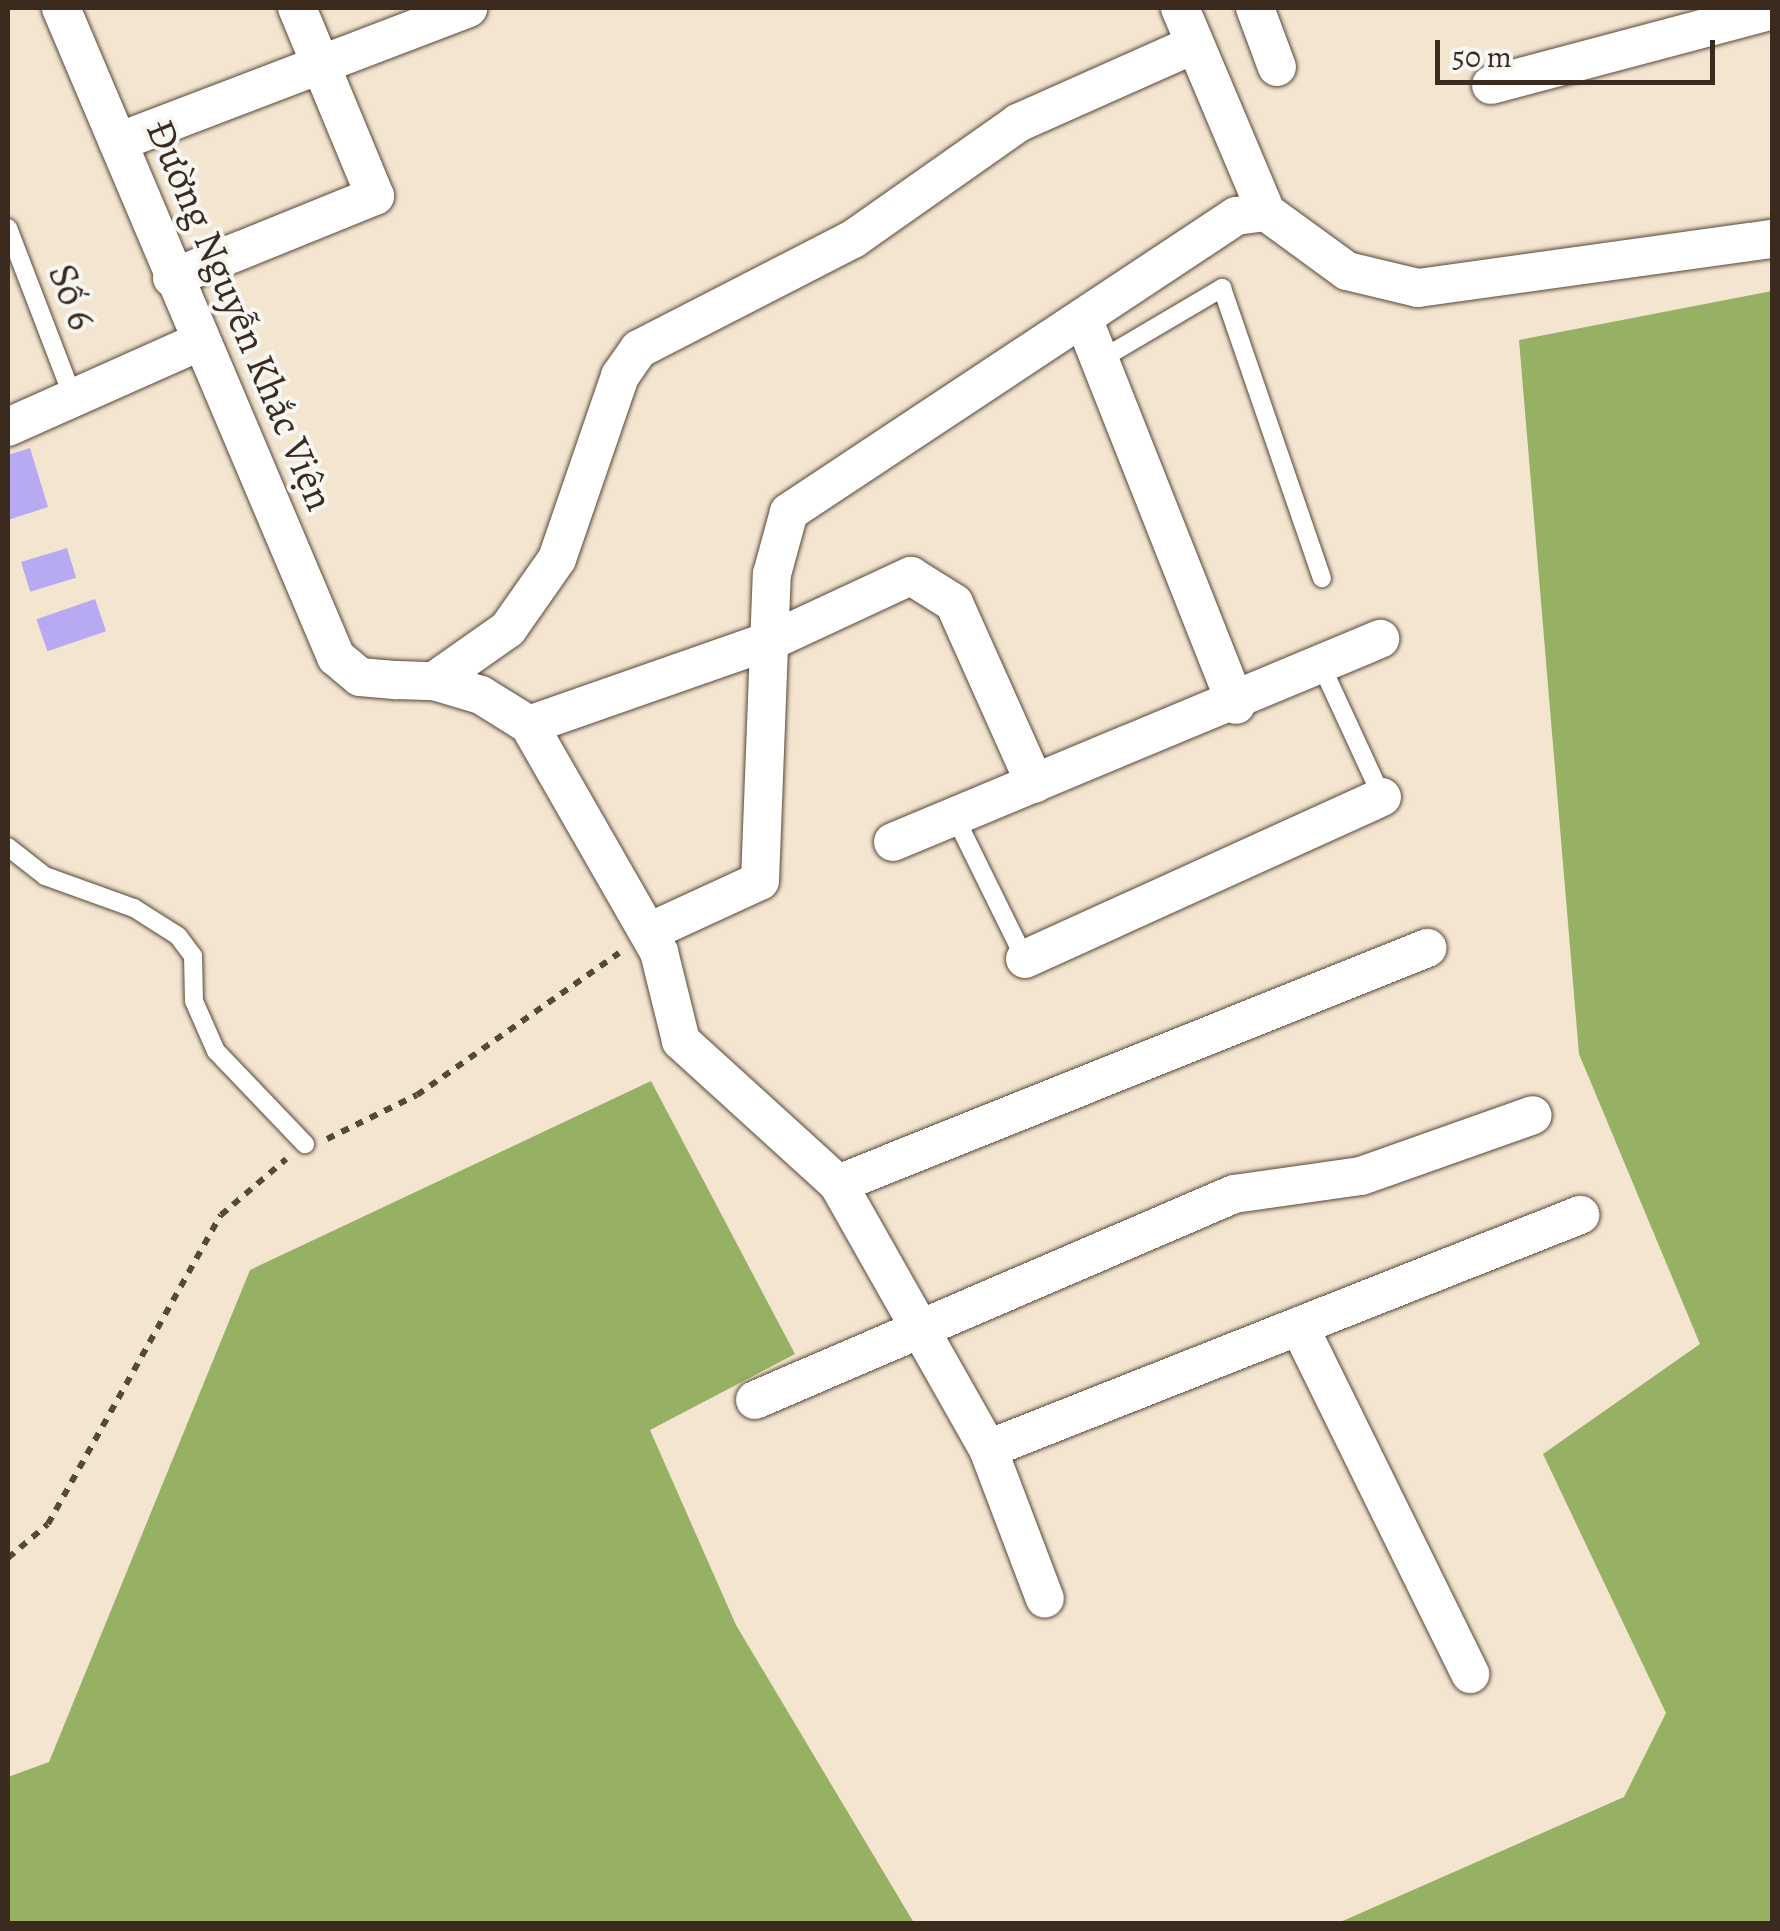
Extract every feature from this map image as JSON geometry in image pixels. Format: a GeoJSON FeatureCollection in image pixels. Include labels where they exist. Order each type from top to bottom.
{"type":"FeatureCollection","features":[{"type":"Feature","properties":{"kind":"street","name":"Đường Nguyễn Khắc Viện"},"geometry":{"type":"LineString","coordinates":[[60,8],[336,657],[360,677],[434,681]]}},
{"type":"Feature","properties":{"kind":"street"},"geometry":{"type":"LineString","coordinates":[[172,278],[375,196],[297,8]]}},
{"type":"Feature","properties":{"kind":"street"},"geometry":{"type":"LineString","coordinates":[[118,142],[468,8]]}},
{"type":"Feature","properties":{"kind":"street"},"geometry":{"type":"LineString","coordinates":[[1180,8],[1266,212],[1347,271],[1418,288],[1772,239]]}},
{"type":"Feature","properties":{"kind":"street"},"geometry":{"type":"LineString","coordinates":[[1254,8],[1277,67]]}},
{"type":"Feature","properties":{"kind":"street"},"geometry":{"type":"LineString","coordinates":[[1491,85],[1665,23],[1772,10]]}},
{"type":"Feature","properties":{"kind":"street"},"geometry":{"type":"LineString","coordinates":[[434,681],[508,629],[557,559],[620,376],[639,349],[838,248],[1018,123],[1194,45]]}},
{"type":"Feature","properties":{"kind":"street"},"geometry":{"type":"LineString","coordinates":[[649,932],[760,881],[775,639],[772,574],[789,512],[1236,216],[1266,212]]}},
{"type":"Feature","properties":{"kind":"street"},"geometry":{"type":"LineString","coordinates":[[1083,318],[1236,705]]}},
{"type":"Feature","properties":{"kind":"street"},"geometry":{"type":"LineString","coordinates":[[8,427],[71,392],[201,341]]}},
{"type":"Feature","properties":{"kind":"street"},"geometry":{"type":"LineString","coordinates":[[529,724],[775,639],[911,576],[942,588],[1035,784]]}},
{"type":"Feature","properties":{"kind":"street"},"geometry":{"type":"LineString","coordinates":[[893,842],[1236,705],[1380,639]]}},
{"type":"Feature","properties":{"kind":"street"},"geometry":{"type":"LineString","coordinates":[[434,681],[481,695],[529,724],[649,932],[680,1041],[838,1184],[988,1449],[1045,1599]]}},
{"type":"Feature","properties":{"kind":"street"},"geometry":{"type":"LineString","coordinates":[[1025,959],[1382,797]]}},
{"type":"Feature","properties":{"kind":"street"},"geometry":{"type":"LineString","coordinates":[[838,1184],[1427,948]]}},
{"type":"Feature","properties":{"kind":"street"},"geometry":{"type":"LineString","coordinates":[[754,1400],[1234,1194],[1361,1176],[1533,1115]]}},
{"type":"Feature","properties":{"kind":"street"},"geometry":{"type":"LineString","coordinates":[[988,1449],[1580,1215]]}},
{"type":"Feature","properties":{"kind":"street"},"geometry":{"type":"LineString","coordinates":[[1298,1326],[1470,1674]]}},
{"type":"Feature","properties":{"kind":"lane","name":"Số 6"},"geometry":{"type":"LineString","coordinates":[[8,228],[71,392]]}},
{"type":"Feature","properties":{"kind":"lane"},"geometry":{"type":"LineString","coordinates":[[1100,360],[1222,288],[1322,578]]}},
{"type":"Feature","properties":{"kind":"lane"},"geometry":{"type":"LineString","coordinates":[[1322,667],[1382,797]]}},
{"type":"Feature","properties":{"kind":"lane"},"geometry":{"type":"LineString","coordinates":[[955,817],[1025,959]]}},
{"type":"Feature","properties":{"kind":"lane"},"geometry":{"type":"LineString","coordinates":[[8,847],[45,876],[134,908],[178,936],[193,956],[194,1002],[216,1051],[305,1144]]}},
{"type":"Feature","properties":{"kind":"path"},"geometry":{"type":"LineString","coordinates":[[8,1558],[48,1524],[220,1214],[305,1144],[392,1110],[649,932]]}},
{"type":"Feature","properties":{"kind":"green space"},"geometry":{"type":"Polygon","coordinates":[[[1772,291],[1772,1923],[1338,1923],[1624,1797],[1666,1713],[1543,1454],[1700,1344],[1579,1054],[1519,340],[1772,291]]]}},
{"type":"Feature","properties":{"kind":"green space"},"geometry":{"type":"Polygon","coordinates":[[[651,1081],[795,1354],[650,1430],[736,1625],[914,1923],[8,1923],[8,1777],[49,1762],[250,1270],[651,1081]]]}},
{"type":"Feature","properties":{"kind":"building"},"geometry":{"type":"Polygon","coordinates":[[[30,448],[48,507],[8,520],[8,455],[30,448]]]}},
{"type":"Feature","properties":{"kind":"building"},"geometry":{"type":"Polygon","coordinates":[[[67,548],[76,578],[30,592],[21,562],[67,548]]]}},
{"type":"Feature","properties":{"kind":"building"},"geometry":{"type":"Polygon","coordinates":[[[95,599],[106,631],[47,651],[36,619],[95,599]]]}}]}
